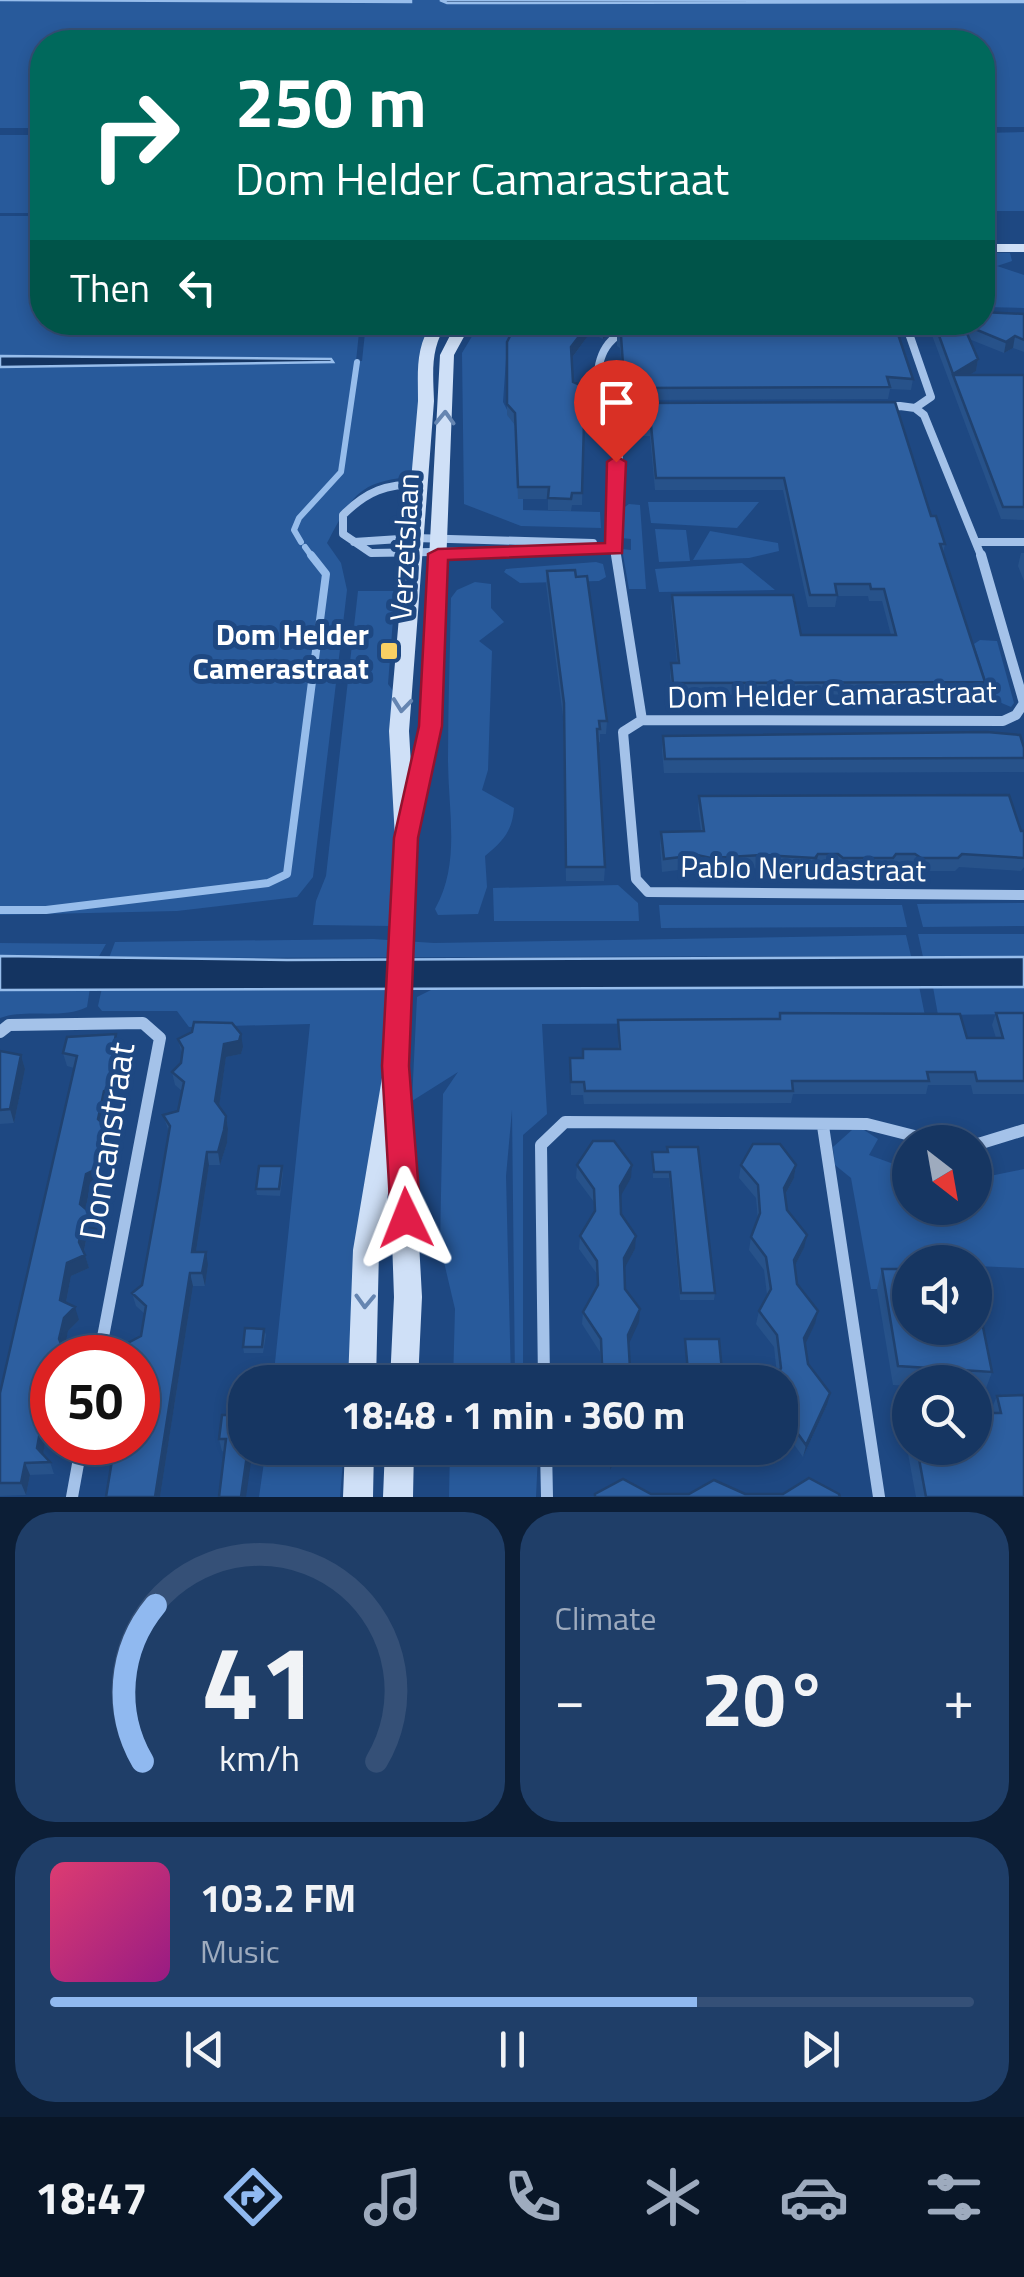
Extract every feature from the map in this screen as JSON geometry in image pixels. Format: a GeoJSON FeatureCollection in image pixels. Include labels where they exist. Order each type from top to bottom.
{"type":"FeatureCollection","features":[{"type":"Feature","properties":{"kind":"main road"},"geometry":{"type":"LineString","coordinates":[[995,240],[1024,240]]}},
{"type":"Feature","properties":{"kind":"main road"},"geometry":{"type":"LineString","coordinates":[[995,248],[1024,248]]}},
{"type":"Feature","properties":{"kind":"main road","name":"Verzetslaan"},"geometry":{"type":"LineString","coordinates":[[363,1365],[366,1250],[396,1066],[406,838],[399,731],[420,484],[425,356],[432,335]]}},
{"type":"Feature","properties":{"kind":"main road","name":"Verzetslaan"},"geometry":{"type":"LineString","coordinates":[[406,838],[430,726],[447,356],[458,335]]}},
{"type":"Feature","properties":{"kind":"main road","name":"Verzetslaan"},"geometry":{"type":"LineString","coordinates":[[396,1066],[404,1139],[408,1297],[405,1365]]}},
{"type":"Feature","properties":{"kind":"main road"},"geometry":{"type":"LineString","coordinates":[[358,1497],[359,1465]]}},
{"type":"Feature","properties":{"kind":"main road"},"geometry":{"type":"LineString","coordinates":[[398,1497],[399,1465]]}},
{"type":"Feature","properties":{"kind":"street"},"geometry":{"type":"LineString","coordinates":[[615,335],[598,353],[598,391],[626,409],[915,408],[931,397],[910,335]]}},
{"type":"Feature","properties":{"kind":"street","name":"Dom Helder Camarastraat"},"geometry":{"type":"LineString","coordinates":[[626,409],[618,417],[615,547],[642,720],[1003,721],[1020,717],[1024,704],[977,542],[924,415],[915,408]]}},
{"type":"Feature","properties":{"kind":"street"},"geometry":{"type":"LineString","coordinates":[[420,484],[388,484],[364,492],[343,516],[343,534],[370,553],[414,546],[615,547]]}},
{"type":"Feature","properties":{"kind":"street"},"geometry":{"type":"LineString","coordinates":[[354,542],[615,547]]}},
{"type":"Feature","properties":{"kind":"street"},"geometry":{"type":"LineString","coordinates":[[977,542],[1024,542]]}},
{"type":"Feature","properties":{"kind":"street","name":"Pablo Nerudastraat"},"geometry":{"type":"LineString","coordinates":[[642,720],[622,732],[636,878],[648,892],[1024,895]]}},
{"type":"Feature","properties":{"kind":"street","name":"Doncanstraat"},"geometry":{"type":"LineString","coordinates":[[0,1032],[9,1026],[142,1022],[160,1038],[103,1335]]}},
{"type":"Feature","properties":{"kind":"street"},"geometry":{"type":"LineString","coordinates":[[544,1365],[540,1145],[565,1122],[867,1124],[892,1130]]}},
{"type":"Feature","properties":{"kind":"street"},"geometry":{"type":"LineString","coordinates":[[823,1126],[880,1497]]}},
{"type":"Feature","properties":{"kind":"street"},"geometry":{"type":"LineString","coordinates":[[992,1140],[1024,1130]]}},
{"type":"Feature","properties":{"kind":"street"},"geometry":{"type":"LineString","coordinates":[[72,1497],[78,1465]]}},
{"type":"Feature","properties":{"kind":"street"},"geometry":{"type":"LineString","coordinates":[[546,1465],[547,1497]]}},
{"type":"Feature","properties":{"kind":"shaded area"},"geometry":{"type":"Polygon","coordinates":[[[0,0],[1024,0],[1024,127],[995,127],[995,30],[30,30],[30,128],[0,128],[0,0]]]}},
{"type":"Feature","properties":{"kind":"shaded area"},"geometry":{"type":"Polygon","coordinates":[[[0,0],[411,0],[411,2],[0,0]]]}},
{"type":"Feature","properties":{"kind":"shaded area"},"geometry":{"type":"Polygon","coordinates":[[[440,0],[1024,0],[1024,2],[447,3],[440,0]]]}},
{"type":"Feature","properties":{"kind":"shaded area"},"geometry":{"type":"Polygon","coordinates":[[[1024,132],[1024,211],[995,211],[995,133],[1024,132]]]}},
{"type":"Feature","properties":{"kind":"shaded area"},"geometry":{"type":"Polygon","coordinates":[[[0,135],[30,135],[30,213],[0,213],[0,135]]]}},
{"type":"Feature","properties":{"kind":"shaded area"},"geometry":{"type":"Polygon","coordinates":[[[0,216],[30,216],[30,335],[359,335],[356,361],[362,361],[365,335],[431,335],[419,476],[383,481],[361,492],[344,512],[327,543],[341,563],[347,590],[313,877],[297,897],[177,911],[0,915],[0,367],[333,362],[0,356],[0,216]]]}},
{"type":"Feature","properties":{"kind":"shaded area"},"geometry":{"type":"Polygon","coordinates":[[[995,253],[1010,253],[1012,261],[997,266],[1024,275],[1024,308],[995,307],[995,253]]]}},
{"type":"Feature","properties":{"kind":"shaded area"},"geometry":{"type":"Polygon","coordinates":[[[473,335],[514,335],[507,345],[503,402],[523,441],[523,510],[600,512],[601,528],[521,526],[464,504],[462,353],[473,335]]]}},
{"type":"Feature","properties":{"kind":"shaded area"},"geometry":{"type":"Polygon","coordinates":[[[0,356],[331,359],[333,362],[0,367],[0,356]]]}},
{"type":"Feature","properties":{"kind":"shaded area"},"geometry":{"type":"Polygon","coordinates":[[[648,502],[759,502],[737,528],[651,523],[648,502]]]}},
{"type":"Feature","properties":{"kind":"shaded area"},"geometry":{"type":"Polygon","coordinates":[[[629,504],[640,505],[646,589],[629,589],[622,549],[631,550],[631,539],[621,538],[622,509],[629,504]]]}},
{"type":"Feature","properties":{"kind":"shaded area"},"geometry":{"type":"Polygon","coordinates":[[[655,529],[686,530],[690,561],[659,562],[655,529]]]}},
{"type":"Feature","properties":{"kind":"shaded area"},"geometry":{"type":"Polygon","coordinates":[[[710,531],[778,543],[779,551],[749,558],[693,560],[710,531]]]}},
{"type":"Feature","properties":{"kind":"shaded area"},"geometry":{"type":"Polygon","coordinates":[[[742,563],[775,590],[659,592],[655,569],[742,563]]]}},
{"type":"Feature","properties":{"kind":"shaded area"},"geometry":{"type":"Polygon","coordinates":[[[603,564],[606,577],[599,581],[520,583],[504,572],[506,569],[603,564]]]}},
{"type":"Feature","properties":{"kind":"shaded area"},"geometry":{"type":"Polygon","coordinates":[[[475,582],[491,584],[491,608],[504,622],[479,641],[492,651],[488,770],[482,790],[514,808],[506,835],[485,856],[487,887],[478,914],[438,915],[435,909],[451,855],[451,598],[457,590],[475,582]]]}},
{"type":"Feature","properties":{"kind":"shaded area"},"geometry":{"type":"Polygon","coordinates":[[[358,591],[404,591],[404,602],[393,619],[388,684],[397,696],[393,926],[313,925],[316,901],[326,876],[358,591]]]}},
{"type":"Feature","properties":{"kind":"shaded area"},"geometry":{"type":"Polygon","coordinates":[[[980,640],[997,641],[1014,703],[1011,707],[992,699],[974,644],[980,640]]]}},
{"type":"Feature","properties":{"kind":"shaded area"},"geometry":{"type":"Polygon","coordinates":[[[618,885],[638,903],[639,921],[494,921],[493,888],[618,885]]]}},
{"type":"Feature","properties":{"kind":"shaded area"},"geometry":{"type":"Polygon","coordinates":[[[1024,903],[1024,926],[923,927],[917,904],[1024,903]]]}},
{"type":"Feature","properties":{"kind":"shaded area"},"geometry":{"type":"Polygon","coordinates":[[[659,905],[902,905],[907,927],[661,928],[659,905]]]}},
{"type":"Feature","properties":{"kind":"shaded area"},"geometry":{"type":"Polygon","coordinates":[[[918,934],[1024,934],[1024,957],[923,957],[918,934]]]}},
{"type":"Feature","properties":{"kind":"shaded area"},"geometry":{"type":"Polygon","coordinates":[[[906,935],[911,956],[109,958],[115,942],[373,939],[434,943],[906,935]]]}},
{"type":"Feature","properties":{"kind":"shaded area"},"geometry":{"type":"Polygon","coordinates":[[[0,943],[106,944],[98,958],[0,956],[0,943]]]}},
{"type":"Feature","properties":{"kind":"shaded area"},"geometry":{"type":"Polygon","coordinates":[[[0,956],[287,960],[1024,957],[1024,987],[0,990],[0,956]]]}},
{"type":"Feature","properties":{"kind":"shaded area"},"geometry":{"type":"Polygon","coordinates":[[[919,986],[925,1016],[755,1023],[542,1024],[547,1114],[523,1135],[523,1365],[515,1365],[512,1110],[506,1176],[511,1365],[453,1365],[455,1309],[440,1245],[443,1094],[458,1072],[412,1101],[417,997],[433,989],[919,986]]]}},
{"type":"Feature","properties":{"kind":"shaded area"},"geometry":{"type":"Polygon","coordinates":[[[933,987],[1024,987],[1024,1014],[938,1015],[933,987]]]}},
{"type":"Feature","properties":{"kind":"shaded area"},"geometry":{"type":"Polygon","coordinates":[[[90,988],[87,1007],[77,1011],[0,1018],[0,990],[90,988]]]}},
{"type":"Feature","properties":{"kind":"shaded area"},"geometry":{"type":"Polygon","coordinates":[[[102,988],[389,988],[381,1097],[359,1238],[350,1365],[275,1365],[310,1024],[189,1027],[177,1011],[102,1011],[98,1006],[102,988]]]}},
{"type":"Feature","properties":{"kind":"shaded area"},"geometry":{"type":"Polygon","coordinates":[[[852,1130],[864,1130],[878,1139],[869,1155],[892,1163],[892,1225],[992,1225],[992,1176],[1024,1169],[1024,1268],[992,1267],[992,1245],[892,1245],[892,1289],[871,1289],[851,1178],[835,1165],[833,1147],[852,1130]]]}},
{"type":"Feature","properties":{"kind":"shaded area"},"geometry":{"type":"Polygon","coordinates":[[[264,1465],[343,1465],[340,1497],[259,1497],[264,1465]]]}},
{"type":"Feature","properties":{"kind":"shaded area"},"geometry":{"type":"Polygon","coordinates":[[[450,1465],[537,1465],[536,1497],[449,1497],[450,1465]]]}},
{"type":"Feature","properties":{"kind":"building"},"geometry":{"type":"Polygon","coordinates":[[[995,313],[1024,314],[1024,340],[1015,336],[1006,342],[989,335],[995,335],[995,313]]]}},
{"type":"Feature","properties":{"kind":"building"},"geometry":{"type":"Polygon","coordinates":[[[510,335],[580,335],[571,347],[573,382],[585,387],[582,493],[572,493],[571,499],[548,498],[549,487],[518,487],[515,413],[507,404],[507,342],[510,335]]]}},
{"type":"Feature","properties":{"kind":"building"},"geometry":{"type":"Polygon","coordinates":[[[617,335],[898,335],[913,379],[887,377],[890,387],[640,388],[639,379],[624,379],[621,336],[617,335]]]}},
{"type":"Feature","properties":{"kind":"building"},"geometry":{"type":"Polygon","coordinates":[[[939,335],[968,335],[978,359],[953,374],[939,335]]]}},
{"type":"Feature","properties":{"kind":"building"},"geometry":{"type":"Polygon","coordinates":[[[953,375],[1024,375],[1024,507],[1003,507],[953,375]]]}},
{"type":"Feature","properties":{"kind":"building"},"geometry":{"type":"Polygon","coordinates":[[[895,402],[931,516],[936,516],[945,544],[940,544],[985,682],[673,683],[671,663],[679,663],[672,595],[793,595],[801,635],[896,635],[884,589],[871,589],[870,584],[835,584],[837,595],[810,595],[784,478],[656,478],[651,425],[644,425],[641,403],[895,402]]]}},
{"type":"Feature","properties":{"kind":"building"},"geometry":{"type":"Polygon","coordinates":[[[575,570],[576,577],[587,576],[607,721],[599,721],[597,729],[605,867],[566,867],[564,703],[547,571],[575,570]]]}},
{"type":"Feature","properties":{"kind":"building"},"geometry":{"type":"Polygon","coordinates":[[[987,732],[1020,735],[1024,758],[665,759],[663,736],[987,732]]]}},
{"type":"Feature","properties":{"kind":"building"},"geometry":{"type":"Polygon","coordinates":[[[1009,795],[1024,831],[1024,858],[962,854],[958,858],[921,858],[915,854],[896,854],[893,858],[843,858],[838,854],[818,854],[815,858],[697,855],[664,859],[661,832],[704,831],[699,796],[1009,795]]]}},
{"type":"Feature","properties":{"kind":"building"},"geometry":{"type":"Polygon","coordinates":[[[780,1013],[960,1014],[967,1038],[1003,1038],[996,1013],[1024,1013],[1024,1081],[977,1081],[975,1072],[927,1072],[929,1081],[792,1081],[793,1091],[585,1091],[584,1082],[571,1082],[570,1058],[583,1058],[583,1049],[620,1049],[618,1020],[780,1019],[780,1013]]]}},
{"type":"Feature","properties":{"kind":"building"},"geometry":{"type":"Polygon","coordinates":[[[194,1022],[232,1023],[241,1034],[239,1041],[224,1044],[215,1101],[226,1116],[224,1130],[218,1152],[207,1152],[192,1252],[206,1252],[202,1273],[190,1273],[160,1465],[160,1335],[141,1335],[146,1306],[132,1293],[142,1285],[159,1191],[170,1126],[163,1115],[178,1111],[184,1082],[172,1072],[181,1063],[183,1048],[178,1039],[192,1032],[194,1022]]]}},
{"type":"Feature","properties":{"kind":"building"},"geometry":{"type":"Polygon","coordinates":[[[116,1034],[114,1044],[127,1050],[117,1060],[114,1075],[119,1084],[104,1091],[98,1119],[110,1130],[101,1137],[97,1155],[102,1166],[86,1174],[80,1204],[94,1216],[83,1221],[79,1242],[85,1255],[67,1263],[60,1300],[75,1307],[64,1318],[60,1335],[30,1335],[30,1463],[25,1463],[21,1483],[0,1483],[0,1393],[77,1056],[63,1053],[67,1037],[116,1034]]]}},
{"type":"Feature","properties":{"kind":"building"},"geometry":{"type":"Polygon","coordinates":[[[0,1051],[21,1055],[10,1109],[0,1110],[0,1051]]]}},
{"type":"Feature","properties":{"kind":"building"},"geometry":{"type":"Polygon","coordinates":[[[593,1141],[614,1141],[632,1165],[620,1186],[621,1214],[636,1236],[624,1258],[625,1289],[640,1309],[628,1335],[630,1365],[601,1365],[601,1339],[583,1312],[598,1285],[597,1261],[580,1236],[595,1211],[594,1189],[577,1165],[593,1141]]]}},
{"type":"Feature","properties":{"kind":"building"},"geometry":{"type":"Polygon","coordinates":[[[753,1144],[780,1144],[796,1165],[784,1188],[787,1210],[807,1235],[794,1260],[797,1284],[818,1311],[804,1338],[808,1364],[830,1393],[806,1445],[798,1434],[798,1365],[781,1365],[777,1335],[759,1311],[771,1289],[766,1257],[751,1237],[760,1213],[758,1185],[741,1165],[753,1144]]]}},
{"type":"Feature","properties":{"kind":"building"},"geometry":{"type":"Polygon","coordinates":[[[667,1147],[698,1147],[715,1293],[681,1293],[670,1172],[654,1172],[652,1152],[668,1152],[667,1147]]]}},
{"type":"Feature","properties":{"kind":"building"},"geometry":{"type":"Polygon","coordinates":[[[259,1166],[282,1166],[279,1189],[256,1189],[259,1166]]]}},
{"type":"Feature","properties":{"kind":"building"},"geometry":{"type":"Polygon","coordinates":[[[882,1269],[892,1269],[892,1330],[882,1269]]]}},
{"type":"Feature","properties":{"kind":"building"},"geometry":{"type":"Polygon","coordinates":[[[245,1328],[264,1329],[262,1347],[243,1347],[245,1328]]]}},
{"type":"Feature","properties":{"kind":"building"},"geometry":{"type":"Polygon","coordinates":[[[685,1339],[719,1339],[721,1365],[687,1365],[685,1339]]]}},
{"type":"Feature","properties":{"kind":"building"},"geometry":{"type":"Polygon","coordinates":[[[895,1345],[987,1345],[991,1365],[898,1365],[895,1345]]]}},
{"type":"Feature","properties":{"kind":"building"},"geometry":{"type":"Polygon","coordinates":[[[1024,1395],[1024,1497],[926,1497],[920,1465],[992,1465],[992,1413],[1001,1413],[997,1396],[1024,1395]]]}},
{"type":"Feature","properties":{"kind":"building"},"geometry":{"type":"Polygon","coordinates":[[[222,1415],[228,1415],[228,1465],[246,1465],[241,1497],[219,1497],[226,1439],[219,1439],[222,1415]]]}},
{"type":"Feature","properties":{"kind":"building"},"geometry":{"type":"Polygon","coordinates":[[[111,1465],[160,1465],[155,1497],[106,1497],[111,1465]]]}},
{"type":"Feature","properties":{"kind":"building"},"geometry":{"type":"Polygon","coordinates":[[[809,1478],[840,1497],[595,1497],[623,1479],[651,1494],[689,1494],[714,1480],[745,1494],[783,1494],[809,1478]]]}},
{"type":"Feature","properties":{"kind":"waterway"},"geometry":{"type":"LineString","coordinates":[[301,542],[294,530],[299,518],[341,472],[357,362]]}},
{"type":"Feature","properties":{"kind":"waterway"},"geometry":{"type":"LineString","coordinates":[[305,547],[313,558]]}},
{"type":"Feature","properties":{"kind":"waterway"},"geometry":{"type":"LineString","coordinates":[[0,910],[46,910],[268,883],[287,874],[326,574],[311,555]]}},
{"type":"Feature","properties":{"kind":"place","name":"Dom Helder Camerastraat"},"geometry":{"type":"Point","coordinates":[389,651]}},
{"type":"Feature","properties":{"kind":"route"},"geometry":{"type":"LineString","coordinates":[[406,1218],[404,1139],[396,1066],[406,838],[430,726],[438,554],[615,549],[616,462]]}}]}
